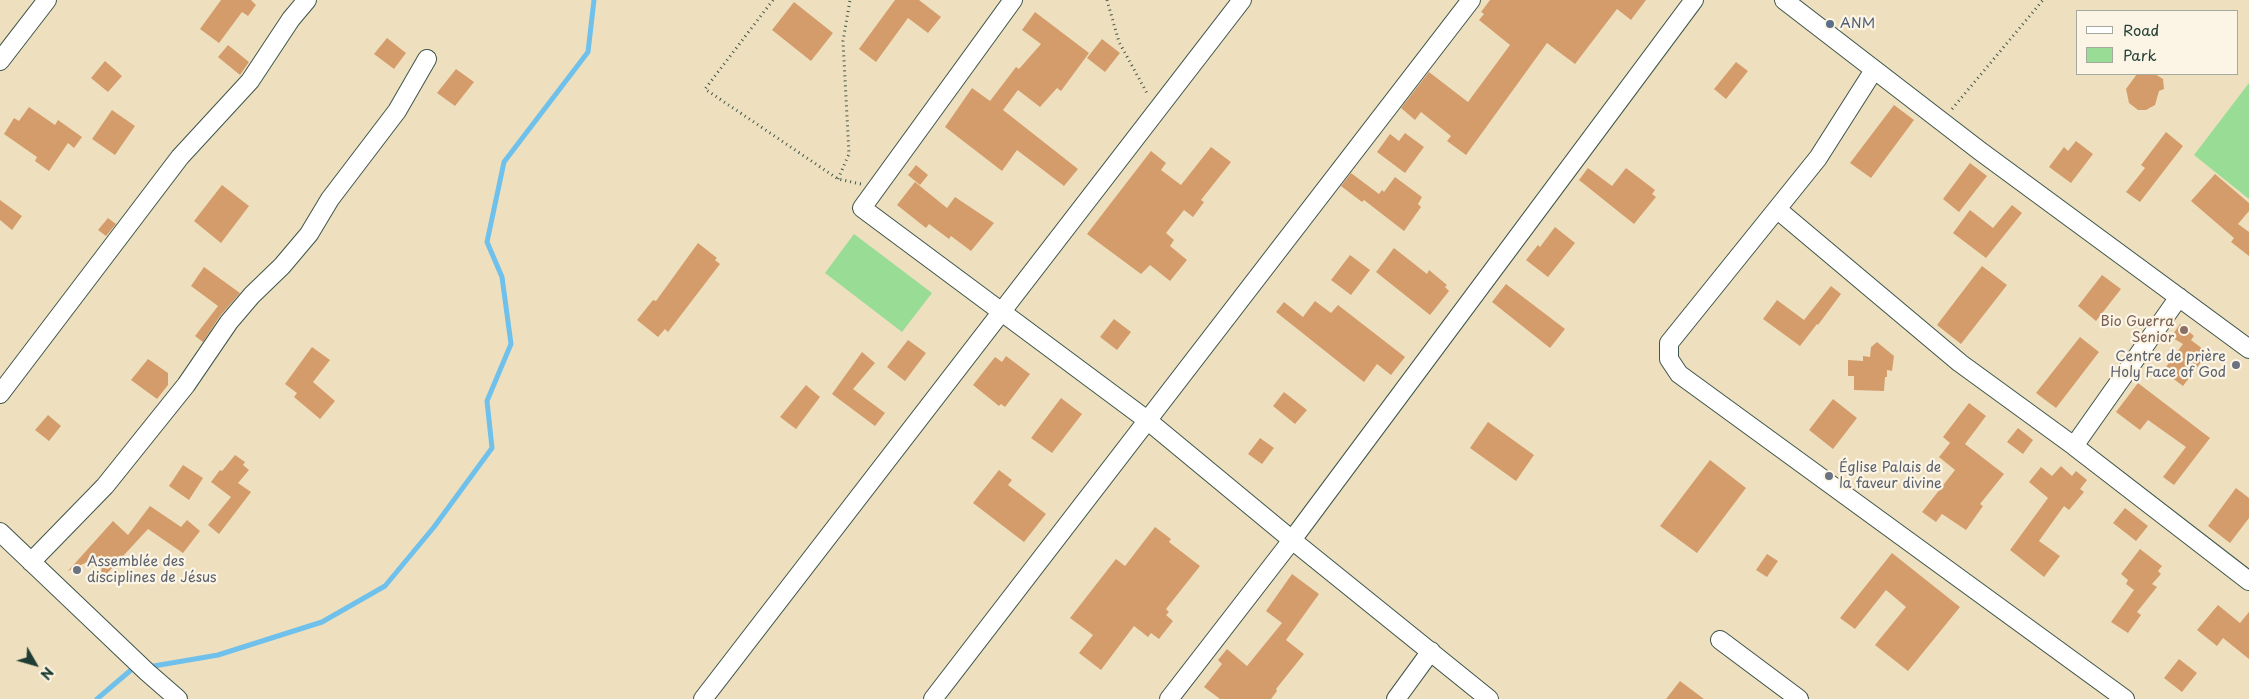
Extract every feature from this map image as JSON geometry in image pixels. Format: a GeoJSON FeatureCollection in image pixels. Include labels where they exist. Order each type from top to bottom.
{"type":"FeatureCollection","features":[{"type":"Feature","properties":{"kind":"street"},"geometry":{"type":"LineString","coordinates":[[0,61],[47,0]]}},
{"type":"Feature","properties":{"kind":"street"},"geometry":{"type":"LineString","coordinates":[[0,394],[180,157],[250,81],[291,19],[306,0]]}},
{"type":"Feature","properties":{"kind":"street"},"geometry":{"type":"LineString","coordinates":[[1013,0],[862,208],[1147,420],[1489,699]]}},
{"type":"Feature","properties":{"kind":"street"},"geometry":{"type":"LineString","coordinates":[[703,699],[1242,0]]}},
{"type":"Feature","properties":{"kind":"street"},"geometry":{"type":"LineString","coordinates":[[933,699],[1471,0]]}},
{"type":"Feature","properties":{"kind":"street"},"geometry":{"type":"LineString","coordinates":[[1169,699],[1292,540],[1694,0]]}},
{"type":"Feature","properties":{"kind":"street"},"geometry":{"type":"LineString","coordinates":[[1784,0],[1942,122],[2249,349]]}},
{"type":"Feature","properties":{"kind":"street"},"geometry":{"type":"LineString","coordinates":[[31,562],[105,486],[186,385],[229,322],[252,294],[282,266],[309,234],[330,199],[397,111],[428,59]]}},
{"type":"Feature","properties":{"kind":"street"},"geometry":{"type":"LineString","coordinates":[[1874,70],[1818,158],[1669,343],[1669,359],[1679,374],[2125,699]]}},
{"type":"Feature","properties":{"kind":"street"},"geometry":{"type":"LineString","coordinates":[[1778,210],[1960,362],[2074,446],[2249,581]]}},
{"type":"Feature","properties":{"kind":"street"},"geometry":{"type":"LineString","coordinates":[[2074,446],[2179,297]]}},
{"type":"Feature","properties":{"kind":"street"},"geometry":{"type":"LineString","coordinates":[[0,532],[147,672],[178,699]]}},
{"type":"Feature","properties":{"kind":"street"},"geometry":{"type":"LineString","coordinates":[[1720,640],[1799,699]]}},
{"type":"Feature","properties":{"kind":"street"},"geometry":{"type":"LineString","coordinates":[[1396,699],[1431,651]]}},
{"type":"Feature","properties":{"kind":"path"},"geometry":{"type":"LineString","coordinates":[[772,0],[705,89],[838,179],[876,187]]}},
{"type":"Feature","properties":{"kind":"path"},"geometry":{"type":"LineString","coordinates":[[838,179],[850,154],[843,41],[850,0]]}},
{"type":"Feature","properties":{"kind":"path"},"geometry":{"type":"LineString","coordinates":[[1107,0],[1119,42],[1156,111]]}},
{"type":"Feature","properties":{"kind":"path"},"geometry":{"type":"LineString","coordinates":[[1942,122],[2042,0]]}},
{"type":"Feature","properties":{"kind":"green space"},"geometry":{"type":"Polygon","coordinates":[[[2249,83],[2249,199],[2194,155],[2249,83]]]}},
{"type":"Feature","properties":{"kind":"green space"},"geometry":{"type":"Polygon","coordinates":[[[854,234],[932,293],[902,332],[825,273],[854,234]]]}},
{"type":"Feature","properties":{"kind":"building"},"geometry":{"type":"Polygon","coordinates":[[[221,0],[251,0],[256,5],[248,16],[242,12],[219,43],[200,29],[221,0]]]}},
{"type":"Feature","properties":{"kind":"building"},"geometry":{"type":"Polygon","coordinates":[[[895,0],[919,0],[941,17],[928,33],[908,18],[876,62],[859,49],[895,0]]]}},
{"type":"Feature","properties":{"kind":"building"},"geometry":{"type":"Polygon","coordinates":[[[1490,0],[1646,0],[1631,20],[1617,9],[1575,64],[1547,43],[1466,155],[1447,141],[1451,136],[1421,112],[1415,120],[1401,108],[1429,72],[1468,102],[1510,45],[1479,20],[1484,14],[1481,12],[1490,0]]]}},
{"type":"Feature","properties":{"kind":"building"},"geometry":{"type":"Polygon","coordinates":[[[794,2],[833,33],[811,61],[772,30],[794,2]]]}},
{"type":"Feature","properties":{"kind":"building"},"geometry":{"type":"Polygon","coordinates":[[[1035,12],[1089,53],[1061,91],[1057,88],[1040,107],[1018,90],[1003,110],[1078,169],[1064,186],[1017,150],[1002,171],[945,127],[972,88],[990,101],[1016,67],[1019,69],[1041,44],[1022,30],[1035,12]]]}},
{"type":"Feature","properties":{"kind":"building"},"geometry":{"type":"Polygon","coordinates":[[[387,38],[406,53],[394,69],[374,54],[387,38]]]}},
{"type":"Feature","properties":{"kind":"building"},"geometry":{"type":"Polygon","coordinates":[[[1102,39],[1120,53],[1105,72],[1087,58],[1102,39]]]}},
{"type":"Feature","properties":{"kind":"building"},"geometry":{"type":"Polygon","coordinates":[[[228,45],[249,62],[240,75],[218,57],[228,45]]]}},
{"type":"Feature","properties":{"kind":"building"},"geometry":{"type":"Polygon","coordinates":[[[105,61],[122,76],[108,92],[91,78],[105,61]]]}},
{"type":"Feature","properties":{"kind":"building"},"geometry":{"type":"Polygon","coordinates":[[[1736,62],[1748,71],[1726,99],[1714,89],[1736,62]]]}},
{"type":"Feature","properties":{"kind":"building"},"geometry":{"type":"Polygon","coordinates":[[[456,69],[474,82],[455,106],[437,93],[456,69]]]}},
{"type":"Feature","properties":{"kind":"building"},"geometry":{"type":"Polygon","coordinates":[[[2136,75],[2157,75],[2163,79],[2164,89],[2159,91],[2155,105],[2146,110],[2138,110],[2129,103],[2126,89],[2136,75]]]}},
{"type":"Feature","properties":{"kind":"building"},"geometry":{"type":"Polygon","coordinates":[[[1894,105],[1914,120],[1871,178],[1850,163],[1894,105]]]}},
{"type":"Feature","properties":{"kind":"building"},"geometry":{"type":"Polygon","coordinates":[[[29,107],[55,125],[58,120],[82,137],[74,148],[68,143],[49,171],[35,161],[37,157],[4,134],[14,118],[19,121],[29,107]]]}},
{"type":"Feature","properties":{"kind":"building"},"geometry":{"type":"Polygon","coordinates":[[[112,110],[135,126],[115,155],[92,139],[112,110]]]}},
{"type":"Feature","properties":{"kind":"building"},"geometry":{"type":"Polygon","coordinates":[[[2166,132],[2183,146],[2140,202],[2126,192],[2145,168],[2141,165],[2166,132]]]}},
{"type":"Feature","properties":{"kind":"building"},"geometry":{"type":"Polygon","coordinates":[[[1405,133],[1424,147],[1405,173],[1377,152],[1390,134],[1399,141],[1405,133]]]}},
{"type":"Feature","properties":{"kind":"building"},"geometry":{"type":"Polygon","coordinates":[[[2076,141],[2093,154],[2071,183],[2049,167],[2064,147],[2068,151],[2076,141]]]}},
{"type":"Feature","properties":{"kind":"building"},"geometry":{"type":"Polygon","coordinates":[[[1211,147],[1231,162],[1201,200],[1204,202],[1193,217],[1184,210],[1166,233],[1174,240],[1170,246],[1187,260],[1170,281],[1150,265],[1141,274],[1087,234],[1151,151],[1166,163],[1161,170],[1181,185],[1211,147]]]}},
{"type":"Feature","properties":{"kind":"building"},"geometry":{"type":"Polygon","coordinates":[[[1970,163],[1987,176],[1959,212],[1943,199],[1970,163]]]}},
{"type":"Feature","properties":{"kind":"building"},"geometry":{"type":"Polygon","coordinates":[[[916,165],[928,175],[920,185],[908,175],[916,165]]]}},
{"type":"Feature","properties":{"kind":"building"},"geometry":{"type":"Polygon","coordinates":[[[1588,168],[1612,186],[1626,168],[1655,190],[1652,194],[1656,197],[1634,224],[1579,180],[1588,168]]]}},
{"type":"Feature","properties":{"kind":"building"},"geometry":{"type":"Polygon","coordinates":[[[1351,173],[1379,194],[1382,190],[1384,192],[1395,177],[1422,197],[1418,204],[1421,207],[1404,231],[1364,200],[1362,202],[1341,186],[1351,173]]]}},
{"type":"Feature","properties":{"kind":"building"},"geometry":{"type":"Polygon","coordinates":[[[2215,174],[2249,203],[2249,211],[2238,224],[2249,232],[2249,256],[2231,242],[2234,238],[2191,201],[2215,174]]]}},
{"type":"Feature","properties":{"kind":"building"},"geometry":{"type":"Polygon","coordinates":[[[915,182],[947,208],[955,197],[994,223],[971,251],[951,236],[949,239],[929,224],[926,228],[897,205],[915,182]]]}},
{"type":"Feature","properties":{"kind":"building"},"geometry":{"type":"Polygon","coordinates":[[[222,185],[249,206],[221,243],[194,221],[222,185]]]}},
{"type":"Feature","properties":{"kind":"building"},"geometry":{"type":"Polygon","coordinates":[[[0,200],[22,216],[12,230],[0,220],[0,200]]]}},
{"type":"Feature","properties":{"kind":"building"},"geometry":{"type":"Polygon","coordinates":[[[2012,205],[2022,213],[1986,258],[1953,233],[1970,210],[1993,228],[2012,205]]]}},
{"type":"Feature","properties":{"kind":"building"},"geometry":{"type":"Polygon","coordinates":[[[108,218],[116,224],[106,236],[98,230],[108,218]]]}},
{"type":"Feature","properties":{"kind":"building"},"geometry":{"type":"Polygon","coordinates":[[[1555,227],[1575,243],[1548,277],[1526,260],[1538,245],[1540,247],[1555,227]]]}},
{"type":"Feature","properties":{"kind":"building"},"geometry":{"type":"Polygon","coordinates":[[[698,243],[717,258],[715,260],[720,264],[668,332],[665,329],[658,337],[637,320],[653,300],[656,301],[698,243]]]}},
{"type":"Feature","properties":{"kind":"building"},"geometry":{"type":"Polygon","coordinates":[[[1394,248],[1427,274],[1429,270],[1447,285],[1445,287],[1449,291],[1430,315],[1376,272],[1394,248]]]}},
{"type":"Feature","properties":{"kind":"building"},"geometry":{"type":"Polygon","coordinates":[[[1350,255],[1370,270],[1351,295],[1331,280],[1350,255]]]}},
{"type":"Feature","properties":{"kind":"building"},"geometry":{"type":"Polygon","coordinates":[[[1982,266],[2007,285],[1961,344],[1937,325],[1982,266]]]}},
{"type":"Feature","properties":{"kind":"building"},"geometry":{"type":"Polygon","coordinates":[[[204,267],[240,293],[220,316],[203,342],[195,336],[218,306],[191,286],[204,267]]]}},
{"type":"Feature","properties":{"kind":"building"},"geometry":{"type":"Polygon","coordinates":[[[2102,275],[2121,289],[2096,321],[2078,306],[2102,275]]]}},
{"type":"Feature","properties":{"kind":"building"},"geometry":{"type":"Polygon","coordinates":[[[1506,284],[1565,329],[1550,348],[1492,302],[1506,284]]]}},
{"type":"Feature","properties":{"kind":"building"},"geometry":{"type":"Polygon","coordinates":[[[1831,286],[1841,294],[1800,346],[1763,319],[1777,300],[1804,320],[1831,286]]]}},
{"type":"Feature","properties":{"kind":"building"},"geometry":{"type":"Polygon","coordinates":[[[1315,301],[1331,313],[1338,305],[1405,357],[1391,375],[1377,364],[1364,382],[1276,312],[1284,302],[1303,317],[1315,301]]]}},
{"type":"Feature","properties":{"kind":"building"},"geometry":{"type":"Polygon","coordinates":[[[1114,319],[1131,332],[1117,350],[1100,337],[1114,319]]]}},
{"type":"Feature","properties":{"kind":"building"},"geometry":{"type":"Polygon","coordinates":[[[2180,324],[2194,336],[2191,340],[2208,353],[2183,386],[2163,371],[2183,344],[2171,337],[2180,324]]]}},
{"type":"Feature","properties":{"kind":"building"},"geometry":{"type":"Polygon","coordinates":[[[2080,337],[2099,352],[2056,408],[2036,393],[2080,337]]]}},
{"type":"Feature","properties":{"kind":"building"},"geometry":{"type":"Polygon","coordinates":[[[908,340],[926,353],[905,381],[887,367],[908,340]]]}},
{"type":"Feature","properties":{"kind":"building"},"geometry":{"type":"Polygon","coordinates":[[[1877,342],[1894,356],[1892,371],[1887,370],[1887,377],[1885,377],[1884,391],[1854,390],[1854,376],[1848,376],[1848,360],[1863,361],[1863,356],[1870,357],[1871,347],[1877,342]]]}},
{"type":"Feature","properties":{"kind":"building"},"geometry":{"type":"Polygon","coordinates":[[[312,347],[330,360],[313,382],[335,401],[320,419],[294,397],[297,393],[285,384],[312,347]]]}},
{"type":"Feature","properties":{"kind":"building"},"geometry":{"type":"Polygon","coordinates":[[[862,352],[875,363],[853,389],[885,413],[875,426],[832,394],[862,352]]]}},
{"type":"Feature","properties":{"kind":"building"},"geometry":{"type":"Polygon","coordinates":[[[1006,356],[1030,374],[1005,407],[1001,404],[999,406],[973,385],[995,357],[1002,362],[1006,356]]]}},
{"type":"Feature","properties":{"kind":"building"},"geometry":{"type":"Polygon","coordinates":[[[148,359],[168,373],[168,385],[157,399],[131,380],[148,359]]]}},
{"type":"Feature","properties":{"kind":"building"},"geometry":{"type":"Polygon","coordinates":[[[2138,383],[2210,438],[2174,485],[2163,477],[2186,447],[2148,420],[2140,430],[2116,412],[2138,383]]]}},
{"type":"Feature","properties":{"kind":"building"},"geometry":{"type":"Polygon","coordinates":[[[806,385],[820,397],[796,429],[780,417],[806,385]]]}},
{"type":"Feature","properties":{"kind":"building"},"geometry":{"type":"Polygon","coordinates":[[[1284,392],[1307,410],[1295,424],[1273,406],[1284,392]]]}},
{"type":"Feature","properties":{"kind":"building"},"geometry":{"type":"Polygon","coordinates":[[[1061,398],[1082,414],[1052,453],[1031,438],[1061,398]]]}},
{"type":"Feature","properties":{"kind":"building"},"geometry":{"type":"Polygon","coordinates":[[[1833,399],[1857,418],[1833,449],[1809,430],[1833,399]]]}},
{"type":"Feature","properties":{"kind":"building"},"geometry":{"type":"Polygon","coordinates":[[[1969,403],[1986,416],[1965,444],[2004,474],[1980,504],[1983,506],[1966,530],[1942,514],[1936,522],[1922,512],[1955,470],[1939,457],[1950,443],[1943,437],[1969,403]]]}},
{"type":"Feature","properties":{"kind":"building"},"geometry":{"type":"Polygon","coordinates":[[[48,415],[61,426],[49,441],[35,430],[48,415]]]}},
{"type":"Feature","properties":{"kind":"building"},"geometry":{"type":"Polygon","coordinates":[[[1488,422],[1534,455],[1516,481],[1470,448],[1488,422]]]}},
{"type":"Feature","properties":{"kind":"building"},"geometry":{"type":"Polygon","coordinates":[[[2018,428],[2033,440],[2023,454],[2007,442],[2018,428]]]}},
{"type":"Feature","properties":{"kind":"building"},"geometry":{"type":"Polygon","coordinates":[[[1260,438],[1274,448],[1262,464],[1248,454],[1260,438]]]}},
{"type":"Feature","properties":{"kind":"building"},"geometry":{"type":"Polygon","coordinates":[[[235,455],[245,462],[243,465],[249,470],[238,483],[251,492],[219,534],[208,525],[231,497],[211,482],[235,455]]]}},
{"type":"Feature","properties":{"kind":"building"},"geometry":{"type":"Polygon","coordinates":[[[1710,460],[1746,488],[1697,553],[1660,526],[1710,460]]]}},
{"type":"Feature","properties":{"kind":"building"},"geometry":{"type":"Polygon","coordinates":[[[183,465],[203,478],[189,500],[169,486],[183,465]]]}},
{"type":"Feature","properties":{"kind":"building"},"geometry":{"type":"Polygon","coordinates":[[[2061,466],[2072,476],[2076,471],[2087,480],[2080,489],[2084,492],[2069,510],[2064,506],[2039,541],[2060,556],[2044,577],[2010,550],[2048,498],[2029,482],[2041,467],[2052,476],[2061,466]]]}},
{"type":"Feature","properties":{"kind":"building"},"geometry":{"type":"Polygon","coordinates":[[[999,470],[1012,480],[1008,485],[1046,514],[1024,542],[973,503],[999,470]]]}},
{"type":"Feature","properties":{"kind":"building"},"geometry":{"type":"Polygon","coordinates":[[[2236,488],[2249,498],[2249,518],[2230,543],[2208,526],[2236,488]]]}},
{"type":"Feature","properties":{"kind":"building"},"geometry":{"type":"Polygon","coordinates":[[[150,506],[181,527],[187,520],[200,531],[183,553],[148,529],[101,580],[102,555],[68,571],[113,521],[128,535],[150,506]]]}},
{"type":"Feature","properties":{"kind":"building"},"geometry":{"type":"Polygon","coordinates":[[[2125,508],[2148,526],[2136,541],[2113,523],[2125,508]]]}},
{"type":"Feature","properties":{"kind":"building"},"geometry":{"type":"Polygon","coordinates":[[[1155,527],[1171,539],[1169,542],[1200,566],[1166,609],[1169,612],[1166,615],[1173,621],[1159,639],[1151,633],[1148,637],[1134,626],[1101,670],[1079,653],[1093,635],[1070,618],[1116,559],[1125,566],[1155,527]]]}},
{"type":"Feature","properties":{"kind":"building"},"geometry":{"type":"Polygon","coordinates":[[[2140,549],[2162,566],[2158,571],[2161,574],[2152,584],[2157,587],[2137,612],[2141,615],[2128,633],[2111,622],[2134,590],[2126,584],[2128,580],[2121,574],[2140,549]]]}},
{"type":"Feature","properties":{"kind":"building"},"geometry":{"type":"Polygon","coordinates":[[[1892,553],[1960,607],[1908,671],[1875,645],[1906,607],[1886,590],[1855,629],[1840,618],[1892,553]]]}},
{"type":"Feature","properties":{"kind":"building"},"geometry":{"type":"Polygon","coordinates":[[[1767,554],[1778,561],[1767,577],[1756,570],[1767,554]]]}},
{"type":"Feature","properties":{"kind":"building"},"geometry":{"type":"Polygon","coordinates":[[[1292,574],[1319,594],[1286,640],[1304,654],[1276,689],[1277,691],[1271,699],[1220,699],[1204,687],[1222,664],[1218,660],[1227,649],[1247,666],[1282,623],[1266,611],[1292,574]]]}},
{"type":"Feature","properties":{"kind":"building"},"geometry":{"type":"Polygon","coordinates":[[[2218,605],[2240,623],[2249,612],[2249,659],[2223,638],[2217,646],[2197,630],[2218,605]]]}},
{"type":"Feature","properties":{"kind":"building"},"geometry":{"type":"Polygon","coordinates":[[[2179,659],[2197,673],[2182,692],[2164,678],[2179,659]]]}},
{"type":"Feature","properties":{"kind":"building"},"geometry":{"type":"Polygon","coordinates":[[[1680,681],[1704,699],[1666,699],[1680,681]]]}},
{"type":"Feature","properties":{"kind":"waterway"},"geometry":{"type":"LineString","coordinates":[[148,667],[218,655],[322,622],[385,586],[434,527],[492,448],[487,401],[511,344],[502,277],[487,242],[504,162],[588,52],[594,0]]}},
{"type":"Feature","properties":{"kind":"waterway"},"geometry":{"type":"LineString","coordinates":[[97,699],[131,670],[137,669]]}},
{"type":"Feature","properties":{"kind":"place","name":"ANM"},"geometry":{"type":"Point","coordinates":[1830,24]}},
{"type":"Feature","properties":{"kind":"place","name":"Bio Guerra Senior"},"geometry":{"type":"Point","coordinates":[2184,330]}},
{"type":"Feature","properties":{"kind":"place","name":"Centre de prière Holy Face of God"},"geometry":{"type":"Point","coordinates":[2236,365]}},
{"type":"Feature","properties":{"kind":"place","name":"Église Palais de la faveur divine"},"geometry":{"type":"Point","coordinates":[1829,476]}},
{"type":"Feature","properties":{"kind":"place","name":"Assemblée des disciplines de Jésus"},"geometry":{"type":"Point","coordinates":[77,570]}}]}
